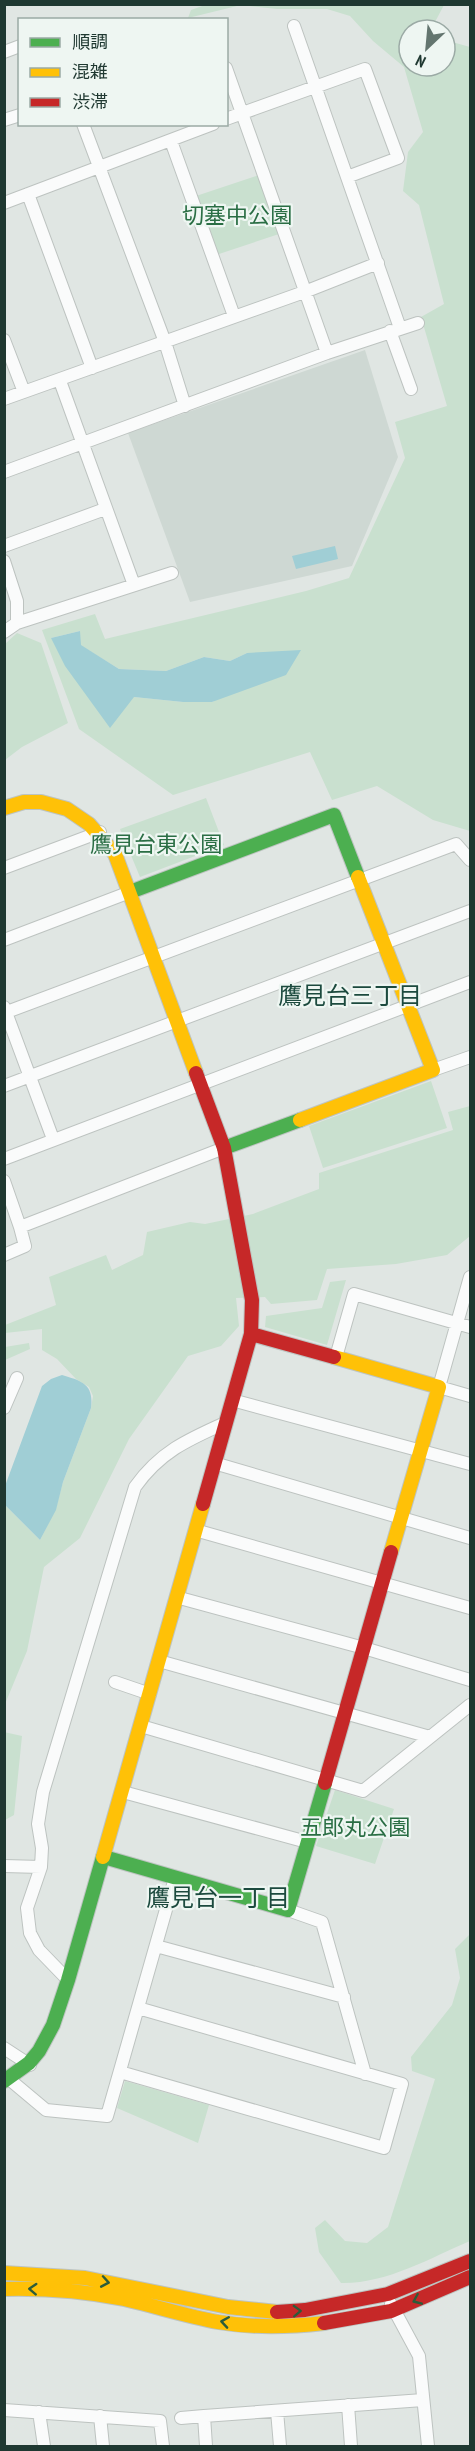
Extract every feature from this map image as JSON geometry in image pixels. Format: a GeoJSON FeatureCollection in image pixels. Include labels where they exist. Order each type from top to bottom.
{"type":"FeatureCollection","features":[{"type":"Feature","properties":{"kind":"street"},"geometry":{"type":"LineString","coordinates":[[294,26],[378,263],[411,389]]}},
{"type":"Feature","properties":{"kind":"street"},"geometry":{"type":"LineString","coordinates":[[228,118],[365,69],[399,158],[346,177]]}},
{"type":"Feature","properties":{"kind":"street"},"geometry":{"type":"LineString","coordinates":[[228,73],[307,291],[327,353]]}},
{"type":"Feature","properties":{"kind":"street"},"geometry":{"type":"LineString","coordinates":[[84,126],[165,342],[185,406]]}},
{"type":"Feature","properties":{"kind":"street"},"geometry":{"type":"LineString","coordinates":[[4,203],[208,126]]}},
{"type":"Feature","properties":{"kind":"street"},"geometry":{"type":"LineString","coordinates":[[171,141],[234,316]]}},
{"type":"Feature","properties":{"kind":"street"},"geometry":{"type":"LineString","coordinates":[[28,194],[92,368]]}},
{"type":"Feature","properties":{"kind":"street"},"geometry":{"type":"LineString","coordinates":[[4,399],[60,381],[378,263]]}},
{"type":"Feature","properties":{"kind":"street"},"geometry":{"type":"LineString","coordinates":[[4,472],[327,353],[418,323]]}},
{"type":"Feature","properties":{"kind":"street"},"geometry":{"type":"LineString","coordinates":[[4,340],[24,392]]}},
{"type":"Feature","properties":{"kind":"street"},"geometry":{"type":"LineString","coordinates":[[60,381],[134,585]]}},
{"type":"Feature","properties":{"kind":"street"},"geometry":{"type":"LineString","coordinates":[[4,546],[105,509]]}},
{"type":"Feature","properties":{"kind":"street"},"geometry":{"type":"LineString","coordinates":[[4,561],[17,601],[17,623]]}},
{"type":"Feature","properties":{"kind":"street"},"geometry":{"type":"LineString","coordinates":[[4,632],[17,623],[172,573]]}},
{"type":"Feature","properties":{"kind":"street"},"geometry":{"type":"LineString","coordinates":[[4,808],[28,802],[54,805],[77,813],[100,832],[115,854],[224,1148],[252,1300],[251,1334],[68,1980],[48,2038],[30,2065],[7,2080],[46,2110],[107,2116],[175,1878]]}},
{"type":"Feature","properties":{"kind":"street"},"geometry":{"type":"LineString","coordinates":[[4,940],[334,815],[361,879],[433,1070]]}},
{"type":"Feature","properties":{"kind":"street"},"geometry":{"type":"LineString","coordinates":[[4,868],[100,832]]}},
{"type":"Feature","properties":{"kind":"street"},"geometry":{"type":"LineString","coordinates":[[53,1140],[5,1011],[456,844],[471,861]]}},
{"type":"Feature","properties":{"kind":"street"},"geometry":{"type":"LineString","coordinates":[[4,1086],[471,911]]}},
{"type":"Feature","properties":{"kind":"street"},"geometry":{"type":"LineString","coordinates":[[4,1159],[471,982]]}},
{"type":"Feature","properties":{"kind":"street"},"geometry":{"type":"LineString","coordinates":[[20,1227],[224,1148],[471,1057]]}},
{"type":"Feature","properties":{"kind":"street"},"geometry":{"type":"LineString","coordinates":[[4,1181],[25,1246],[4,1255]]}},
{"type":"Feature","properties":{"kind":"street"},"geometry":{"type":"LineString","coordinates":[[288,1910],[471,1277]]}},
{"type":"Feature","properties":{"kind":"street"},"geometry":{"type":"LineString","coordinates":[[336,1357],[354,1294],[471,1327]]}},
{"type":"Feature","properties":{"kind":"street"},"geometry":{"type":"LineString","coordinates":[[251,1334],[471,1396]]}},
{"type":"Feature","properties":{"kind":"street"},"geometry":{"type":"LineString","coordinates":[[4,1408],[17,1378]]}},
{"type":"Feature","properties":{"kind":"street"},"geometry":{"type":"LineString","coordinates":[[232,1400],[471,1464]]}},
{"type":"Feature","properties":{"kind":"street"},"geometry":{"type":"LineString","coordinates":[[68,1980],[39,1950],[30,1933],[27,1908],[41,1867],[42,1848],[38,1824],[43,1792],[135,1487],[149,1467],[172,1449],[225,1423]]}},
{"type":"Feature","properties":{"kind":"street"},"geometry":{"type":"LineString","coordinates":[[214,1463],[471,1538]]}},
{"type":"Feature","properties":{"kind":"street"},"geometry":{"type":"LineString","coordinates":[[195,1530],[471,1608]]}},
{"type":"Feature","properties":{"kind":"street"},"geometry":{"type":"LineString","coordinates":[[177,1597],[471,1680]]}},
{"type":"Feature","properties":{"kind":"street"},"geometry":{"type":"LineString","coordinates":[[159,1661],[430,1737]]}},
{"type":"Feature","properties":{"kind":"street"},"geometry":{"type":"LineString","coordinates":[[115,1682],[150,1694]]}},
{"type":"Feature","properties":{"kind":"street"},"geometry":{"type":"LineString","coordinates":[[141,1726],[363,1791],[471,1705]]}},
{"type":"Feature","properties":{"kind":"street"},"geometry":{"type":"LineString","coordinates":[[123,1792],[308,1842]]}},
{"type":"Feature","properties":{"kind":"street"},"geometry":{"type":"LineString","coordinates":[[104,1857],[322,1922],[365,2074]]}},
{"type":"Feature","properties":{"kind":"street"},"geometry":{"type":"LineString","coordinates":[[4,1866],[41,1867]]}},
{"type":"Feature","properties":{"kind":"street"},"geometry":{"type":"LineString","coordinates":[[156,1946],[344,1997]]}},
{"type":"Feature","properties":{"kind":"street"},"geometry":{"type":"LineString","coordinates":[[120,2072],[384,2148],[402,2084],[138,2008]]}},
{"type":"Feature","properties":{"kind":"street"},"geometry":{"type":"LineString","coordinates":[[4,2048],[30,2065]]}},
{"type":"Feature","properties":{"kind":"street"},"geometry":{"type":"LineString","coordinates":[[4,2273],[85,2278],[228,2307],[269,2312],[305,2310],[388,2294],[471,2261]]}},
{"type":"Feature","properties":{"kind":"street"},"geometry":{"type":"LineString","coordinates":[[4,2289],[65,2291],[137,2302],[200,2318],[241,2325],[317,2324],[393,2310],[471,2277]]}},
{"type":"Feature","properties":{"kind":"street"},"geometry":{"type":"LineString","coordinates":[[388,2294],[393,2310],[419,2356],[428,2446]]}},
{"type":"Feature","properties":{"kind":"street"},"geometry":{"type":"LineString","coordinates":[[182,2418],[423,2400]]}},
{"type":"Feature","properties":{"kind":"street"},"geometry":{"type":"LineString","coordinates":[[348,2405],[351,2446]]}},
{"type":"Feature","properties":{"kind":"street"},"geometry":{"type":"LineString","coordinates":[[4,2410],[160,2421],[163,2446]]}},
{"type":"Feature","properties":{"kind":"street"},"geometry":{"type":"LineString","coordinates":[[277,2411],[280,2446]]}},
{"type":"Feature","properties":{"kind":"street"},"geometry":{"type":"LineString","coordinates":[[39,2412],[44,2446]]}},
{"type":"Feature","properties":{"kind":"street"},"geometry":{"type":"LineString","coordinates":[[100,2416],[103,2446]]}},
{"type":"Feature","properties":{"kind":"street"},"geometry":{"type":"LineString","coordinates":[[204,2416],[206,2446]]}},
{"type":"Feature","properties":{"kind":"shaded area"},"geometry":{"type":"Polygon","coordinates":[[[365,350],[398,457],[352,566],[190,602],[128,433],[365,350]]]}},
{"type":"Feature","properties":{"kind":"green space"},"geometry":{"type":"Polygon","coordinates":[[[205,5],[241,5],[188,18],[191,10],[205,5]]]}},
{"type":"Feature","properties":{"kind":"green space"},"geometry":{"type":"Polygon","coordinates":[[[241,5],[444,5],[437,18],[397,18],[397,61],[373,41],[350,16],[327,9],[277,9],[241,5]]]}},
{"type":"Feature","properties":{"kind":"green space"},"geometry":{"type":"Polygon","coordinates":[[[457,43],[470,47],[470,831],[433,820],[377,786],[332,800],[310,752],[173,795],[79,729],[42,630],[95,614],[105,639],[306,591],[349,578],[405,458],[395,422],[447,406],[421,317],[444,304],[419,205],[403,191],[408,152],[423,132],[407,78],[457,78],[457,43]],[[80,631],[51,638],[134,697],[183,702],[213,702],[247,653],[230,661],[204,657],[166,671],[119,669],[80,645],[80,631]]]}},
{"type":"Feature","properties":{"kind":"green space","name":"切塞中公園"},"geometry":{"type":"Polygon","coordinates":[[[259,175],[279,234],[216,255],[196,196],[259,175]]]}},
{"type":"Feature","properties":{"kind":"green space"},"geometry":{"type":"Polygon","coordinates":[[[17,633],[41,643],[68,723],[22,747],[5,760],[5,644],[17,633]]]}},
{"type":"Feature","properties":{"kind":"green space","name":"鷹見台東公園"},"geometry":{"type":"Polygon","coordinates":[[[206,798],[224,845],[140,877],[120,829],[206,798]]]}},
{"type":"Feature","properties":{"kind":"green space"},"geometry":{"type":"Polygon","coordinates":[[[431,1081],[447,1128],[323,1168],[309,1126],[431,1081]]]}},
{"type":"Feature","properties":{"kind":"green space"},"geometry":{"type":"Polygon","coordinates":[[[470,1106],[470,1236],[447,1255],[396,1264],[327,1269],[317,1300],[271,1304],[265,1297],[236,1298],[239,1326],[221,1346],[188,1356],[129,1439],[80,1538],[44,1567],[27,1651],[5,1704],[5,1505],[40,1540],[56,1508],[63,1482],[91,1408],[93,1396],[89,1387],[76,1379],[57,1359],[42,1350],[42,1329],[5,1333],[5,1325],[56,1305],[49,1277],[106,1255],[112,1270],[143,1255],[147,1232],[190,1222],[205,1224],[253,1214],[319,1189],[319,1173],[453,1130],[448,1112],[470,1106]]]}},
{"type":"Feature","properties":{"kind":"green space"},"geometry":{"type":"Polygon","coordinates":[[[346,1280],[327,1345],[265,1327],[266,1316],[322,1308],[330,1282],[346,1280]]]}},
{"type":"Feature","properties":{"kind":"green space"},"geometry":{"type":"Polygon","coordinates":[[[29,1343],[30,1349],[5,1360],[5,1347],[29,1343]]]}},
{"type":"Feature","properties":{"kind":"green space"},"geometry":{"type":"Polygon","coordinates":[[[4,1732],[22,1736],[14,1815],[5,1820],[4,1732]]]}},
{"type":"Feature","properties":{"kind":"green space","name":"五郎丸公園"},"geometry":{"type":"Polygon","coordinates":[[[335,1790],[394,1809],[375,1864],[316,1846],[335,1790]]]}},
{"type":"Feature","properties":{"kind":"green space"},"geometry":{"type":"Polygon","coordinates":[[[470,1934],[470,2241],[391,2275],[341,2283],[319,2252],[315,2228],[325,2220],[345,2241],[367,2243],[388,2227],[435,2079],[412,2071],[411,2057],[452,2005],[460,1978],[455,1949],[470,1934]]]}},
{"type":"Feature","properties":{"kind":"green space"},"geometry":{"type":"Polygon","coordinates":[[[125,2081],[209,2105],[198,2143],[117,2108],[125,2081]]]}},
{"type":"Feature","properties":{"kind":"water"},"geometry":{"type":"Polygon","coordinates":[[[335,546],[338,559],[296,569],[292,556],[335,546]]]}},
{"type":"Feature","properties":{"kind":"water"},"geometry":{"type":"Polygon","coordinates":[[[80,631],[81,645],[119,669],[166,671],[204,657],[230,661],[247,653],[301,650],[286,675],[212,702],[183,702],[134,697],[110,728],[65,666],[51,638],[80,631]]]}},
{"type":"Feature","properties":{"kind":"water"},"geometry":{"type":"Polygon","coordinates":[[[62,1375],[85,1385],[91,1394],[91,1408],[63,1482],[56,1510],[40,1540],[5,1505],[5,1486],[42,1386],[62,1375]]]}},
{"type":"Feature","properties":{"kind":"traffic: fast"},"geometry":{"type":"LineString","coordinates":[[130,892],[334,815],[358,877]]}},
{"type":"Feature","properties":{"kind":"traffic: fast"},"geometry":{"type":"LineString","coordinates":[[224,1148],[300,1120]]}},
{"type":"Feature","properties":{"kind":"traffic: fast"},"geometry":{"type":"LineString","coordinates":[[104,1857],[288,1910],[325,1783]]}},
{"type":"Feature","properties":{"kind":"traffic: fast"},"geometry":{"type":"LineString","coordinates":[[4,2081],[29,2063],[39,2051],[53,2025],[103,1857]]}},
{"type":"Feature","properties":{"kind":"traffic: slow"},"geometry":{"type":"LineString","coordinates":[[4,808],[24,802],[41,802],[67,809],[89,824],[115,854],[196,1073]]}},
{"type":"Feature","properties":{"kind":"traffic: slow"},"geometry":{"type":"LineString","coordinates":[[300,1120],[433,1070],[358,877]]}},
{"type":"Feature","properties":{"kind":"traffic: slow"},"geometry":{"type":"LineString","coordinates":[[334,1357],[439,1387],[391,1552]]}},
{"type":"Feature","properties":{"kind":"traffic: slow"},"geometry":{"type":"LineString","coordinates":[[103,1857],[203,1504]]}},
{"type":"Feature","properties":{"kind":"traffic: slow"},"geometry":{"type":"LineString","coordinates":[[4,2273],[85,2278],[228,2307],[277,2312]]}},
{"type":"Feature","properties":{"kind":"traffic: slow"},"geometry":{"type":"LineString","coordinates":[[4,2289],[94,2294],[231,2324],[271,2326],[324,2323]]}},
{"type":"Feature","properties":{"kind":"traffic: jam"},"geometry":{"type":"LineString","coordinates":[[196,1073],[224,1148],[252,1300],[251,1334],[203,1504]]}},
{"type":"Feature","properties":{"kind":"traffic: jam"},"geometry":{"type":"LineString","coordinates":[[251,1334],[334,1357]]}},
{"type":"Feature","properties":{"kind":"traffic: jam"},"geometry":{"type":"LineString","coordinates":[[325,1783],[391,1552]]}},
{"type":"Feature","properties":{"kind":"traffic: jam"},"geometry":{"type":"LineString","coordinates":[[277,2312],[305,2310],[388,2294],[470,2261]]}},
{"type":"Feature","properties":{"kind":"traffic: jam"},"geometry":{"type":"LineString","coordinates":[[324,2323],[391,2311],[470,2277]]}},
{"type":"Feature","properties":{"kind":"district","name":"鷹見台三丁目"},"geometry":{"type":"Point","coordinates":[350,996]}},
{"type":"Feature","properties":{"kind":"district","name":"鷹見台一丁目"},"geometry":{"type":"Point","coordinates":[218,1898]}}]}
